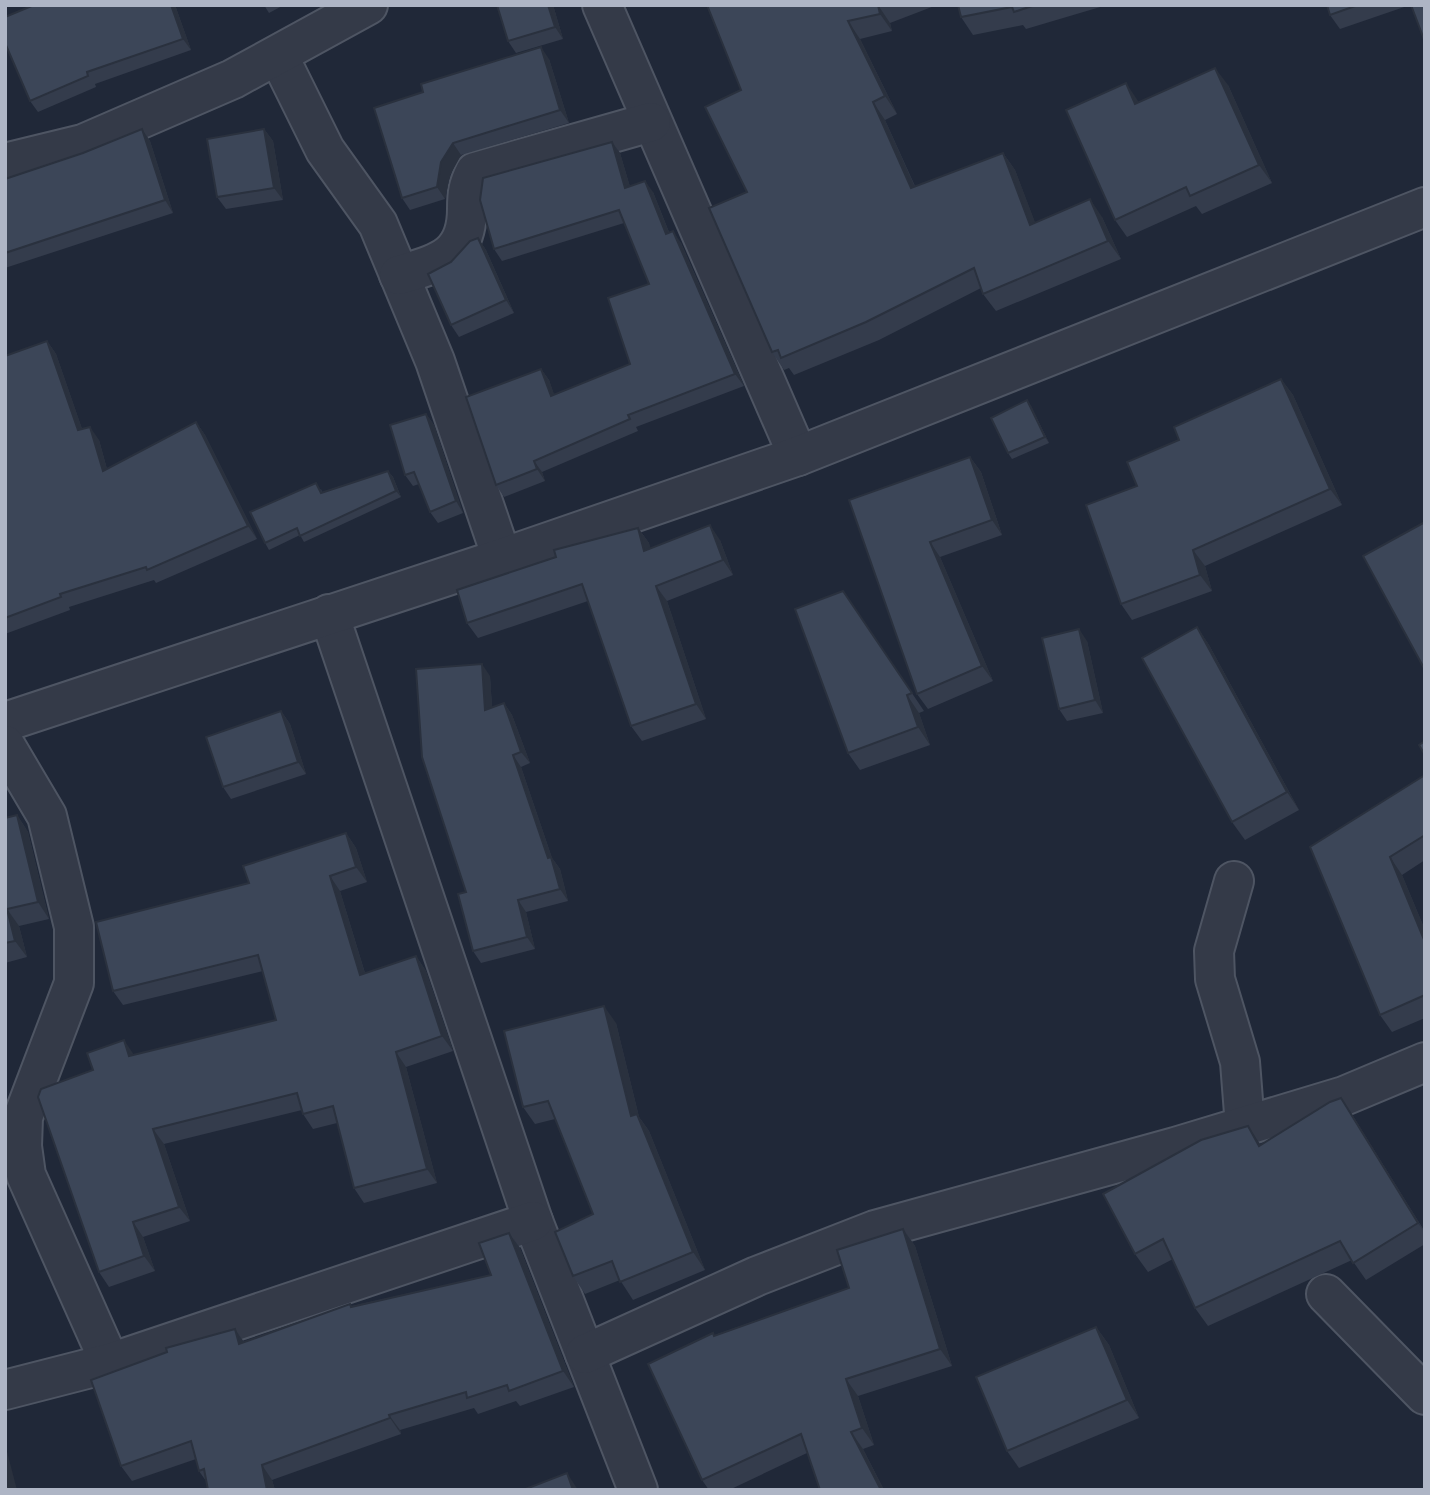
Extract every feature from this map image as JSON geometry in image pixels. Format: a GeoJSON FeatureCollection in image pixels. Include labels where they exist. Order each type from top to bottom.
{"type":"FeatureCollection","features":[{"type":"Feature","properties":{"kind":"street"},"geometry":{"type":"LineString","coordinates":[[5,163],[83,144],[233,79],[368,5]]}},
{"type":"Feature","properties":{"kind":"street"},"geometry":{"type":"LineString","coordinates":[[601,5],[798,456]]}},
{"type":"Feature","properties":{"kind":"street"},"geometry":{"type":"LineString","coordinates":[[278,55],[325,150],[378,224],[435,361],[502,558]]}},
{"type":"Feature","properties":{"kind":"street"},"geometry":{"type":"LineString","coordinates":[[399,275],[431,265],[457,250],[466,233],[466,190],[475,172],[651,122]]}},
{"type":"Feature","properties":{"kind":"street"},"geometry":{"type":"LineString","coordinates":[[5,722],[502,558],[798,456],[1425,207]]}},
{"type":"Feature","properties":{"kind":"street"},"geometry":{"type":"LineString","coordinates":[[329,614],[533,1221],[638,1490]]}},
{"type":"Feature","properties":{"kind":"street"},"geometry":{"type":"LineString","coordinates":[[5,745],[47,816],[74,927],[74,983],[23,1117],[22,1146],[26,1175],[110,1363]]}},
{"type":"Feature","properties":{"kind":"street"},"geometry":{"type":"LineString","coordinates":[[1234,881],[1214,951],[1214,979],[1240,1062],[1245,1126]]}},
{"type":"Feature","properties":{"kind":"street"},"geometry":{"type":"LineString","coordinates":[[585,1353],[757,1276],[875,1230],[1344,1096],[1425,1062]]}},
{"type":"Feature","properties":{"kind":"street"},"geometry":{"type":"LineString","coordinates":[[5,1390],[110,1363],[533,1221]]}},
{"type":"Feature","properties":{"kind":"street"},"geometry":{"type":"LineString","coordinates":[[1326,1294],[1425,1395]]}},
{"type":"Feature","properties":{"kind":"building"},"geometry":{"type":"Polygon","coordinates":[[[34,5],[171,5],[183,39],[87,72],[88,76],[30,101],[5,43],[5,17],[34,5]]]}},
{"type":"Feature","properties":{"kind":"building"},"geometry":{"type":"Polygon","coordinates":[[[497,5],[548,5],[555,27],[508,41],[497,5]]]}},
{"type":"Feature","properties":{"kind":"building"},"geometry":{"type":"Polygon","coordinates":[[[707,5],[878,5],[880,14],[848,21],[885,96],[873,102],[911,188],[1003,153],[1030,225],[1090,199],[1108,241],[983,294],[974,268],[866,322],[781,358],[778,350],[772,352],[709,208],[747,192],[705,107],[741,90],[707,5]]]}},
{"type":"Feature","properties":{"kind":"building"},"geometry":{"type":"Polygon","coordinates":[[[958,5],[1035,5],[1014,12],[1012,7],[961,17],[958,5]]]}},
{"type":"Feature","properties":{"kind":"building"},"geometry":{"type":"Polygon","coordinates":[[[1327,5],[1358,5],[1330,15],[1327,5]]]}},
{"type":"Feature","properties":{"kind":"building"},"geometry":{"type":"Polygon","coordinates":[[[1411,5],[1425,5],[1425,42],[1411,5]]]}},
{"type":"Feature","properties":{"kind":"building"},"geometry":{"type":"Polygon","coordinates":[[[541,47],[560,110],[453,143],[441,162],[437,187],[402,198],[374,108],[423,92],[421,84],[541,47]]]}},
{"type":"Feature","properties":{"kind":"building"},"geometry":{"type":"Polygon","coordinates":[[[1215,68],[1259,165],[1190,196],[1186,187],[1115,220],[1066,110],[1126,83],[1135,104],[1215,68]]]}},
{"type":"Feature","properties":{"kind":"building"},"geometry":{"type":"Polygon","coordinates":[[[142,129],[165,200],[5,253],[5,179],[83,153],[142,129]]]}},
{"type":"Feature","properties":{"kind":"building"},"geometry":{"type":"Polygon","coordinates":[[[264,129],[274,188],[217,197],[207,139],[264,129]]]}},
{"type":"Feature","properties":{"kind":"building"},"geometry":{"type":"Polygon","coordinates":[[[612,142],[625,188],[645,181],[666,234],[673,231],[735,374],[628,415],[630,419],[534,461],[537,469],[496,485],[466,397],[541,369],[551,396],[630,364],[608,298],[649,284],[619,210],[494,249],[480,200],[483,178],[612,142]]]}},
{"type":"Feature","properties":{"kind":"building"},"geometry":{"type":"Polygon","coordinates":[[[478,238],[506,300],[451,325],[428,274],[451,262],[470,241],[478,238]]]}},
{"type":"Feature","properties":{"kind":"building"},"geometry":{"type":"Polygon","coordinates":[[[47,341],[78,430],[90,427],[103,471],[196,422],[248,526],[147,570],[146,567],[60,594],[61,597],[5,618],[5,356],[47,341]]]}},
{"type":"Feature","properties":{"kind":"building"},"geometry":{"type":"Polygon","coordinates":[[[1281,379],[1330,489],[1193,550],[1200,575],[1121,604],[1086,505],[1137,486],[1127,462],[1179,440],[1174,427],[1281,379]]]}},
{"type":"Feature","properties":{"kind":"building"},"geometry":{"type":"Polygon","coordinates":[[[1027,400],[1045,437],[1008,453],[991,418],[1027,400]]]}},
{"type":"Feature","properties":{"kind":"building"},"geometry":{"type":"Polygon","coordinates":[[[426,414],[456,501],[430,512],[414,472],[405,475],[390,425],[426,414]]]}},
{"type":"Feature","properties":{"kind":"building"},"geometry":{"type":"Polygon","coordinates":[[[970,457],[992,520],[930,542],[982,666],[917,694],[849,500],[970,457]]]}},
{"type":"Feature","properties":{"kind":"building"},"geometry":{"type":"Polygon","coordinates":[[[388,471],[396,491],[300,536],[297,528],[265,543],[250,512],[316,483],[321,493],[388,471]]]}},
{"type":"Feature","properties":{"kind":"building"},"geometry":{"type":"Polygon","coordinates":[[[1425,522],[1425,670],[1363,556],[1425,522]]]}},
{"type":"Feature","properties":{"kind":"building"},"geometry":{"type":"Polygon","coordinates":[[[710,525],[723,560],[656,586],[696,704],[631,726],[582,584],[467,623],[457,590],[556,557],[554,550],[638,528],[644,551],[710,525]]]}},
{"type":"Feature","properties":{"kind":"building"},"geometry":{"type":"Polygon","coordinates":[[[843,591],[912,693],[907,695],[918,727],[848,753],[795,609],[843,591]]]}},
{"type":"Feature","properties":{"kind":"building"},"geometry":{"type":"Polygon","coordinates":[[[1197,627],[1287,792],[1232,822],[1142,658],[1197,627]]]}},
{"type":"Feature","properties":{"kind":"building"},"geometry":{"type":"Polygon","coordinates":[[[1079,629],[1095,700],[1059,709],[1042,638],[1079,629]]]}},
{"type":"Feature","properties":{"kind":"building"},"geometry":{"type":"Polygon","coordinates":[[[482,664],[485,710],[504,703],[521,752],[513,755],[560,889],[518,900],[527,937],[473,951],[458,894],[466,892],[422,757],[416,669],[482,664]]]}},
{"type":"Feature","properties":{"kind":"building"},"geometry":{"type":"Polygon","coordinates":[[[281,711],[298,762],[223,787],[206,737],[281,711]]]}},
{"type":"Feature","properties":{"kind":"building"},"geometry":{"type":"Polygon","coordinates":[[[1425,741],[1425,755],[1419,745],[1425,741]]]}},
{"type":"Feature","properties":{"kind":"building"},"geometry":{"type":"Polygon","coordinates":[[[1425,775],[1425,835],[1390,857],[1425,942],[1425,995],[1380,1015],[1310,847],[1425,775]]]}},
{"type":"Feature","properties":{"kind":"building"},"geometry":{"type":"Polygon","coordinates":[[[17,815],[38,902],[7,909],[15,941],[5,943],[5,818],[17,815]]]}},
{"type":"Feature","properties":{"kind":"building"},"geometry":{"type":"Polygon","coordinates":[[[346,833],[356,867],[330,876],[360,975],[416,956],[442,1036],[396,1052],[427,1169],[354,1188],[333,1106],[303,1114],[297,1093],[153,1129],[179,1207],[133,1222],[144,1256],[99,1272],[38,1097],[41,1089],[93,1070],[87,1053],[124,1040],[129,1056],[276,1020],[258,955],[113,991],[96,922],[249,883],[243,866],[346,833]]]}},
{"type":"Feature","properties":{"kind":"building"},"geometry":{"type":"Polygon","coordinates":[[[604,1006],[631,1116],[637,1114],[693,1252],[620,1282],[612,1261],[573,1276],[555,1232],[593,1214],[548,1101],[523,1107],[504,1031],[604,1006]]]}},
{"type":"Feature","properties":{"kind":"building"},"geometry":{"type":"Polygon","coordinates":[[[1341,1098],[1418,1223],[1353,1263],[1340,1241],[1195,1308],[1163,1239],[1135,1254],[1103,1194],[1201,1140],[1248,1126],[1259,1146],[1330,1102],[1341,1098]]]}},
{"type":"Feature","properties":{"kind":"building"},"geometry":{"type":"Polygon","coordinates":[[[903,1229],[940,1349],[846,1379],[862,1428],[851,1432],[881,1490],[820,1490],[801,1434],[702,1480],[648,1364],[713,1333],[714,1336],[849,1288],[837,1250],[903,1229]]]}},
{"type":"Feature","properties":{"kind":"building"},"geometry":{"type":"Polygon","coordinates":[[[509,1233],[563,1371],[509,1391],[507,1385],[467,1398],[466,1392],[389,1415],[390,1418],[262,1465],[267,1490],[208,1490],[204,1469],[199,1471],[191,1441],[121,1466],[91,1380],[167,1352],[166,1348],[235,1329],[239,1344],[350,1304],[351,1307],[491,1275],[479,1243],[509,1233]]]}},
{"type":"Feature","properties":{"kind":"building"},"geometry":{"type":"Polygon","coordinates":[[[1096,1327],[1127,1400],[1007,1451],[976,1377],[1096,1327]]]}},
{"type":"Feature","properties":{"kind":"building"},"geometry":{"type":"Polygon","coordinates":[[[567,1473],[573,1490],[523,1490],[567,1473]]]}}]}
